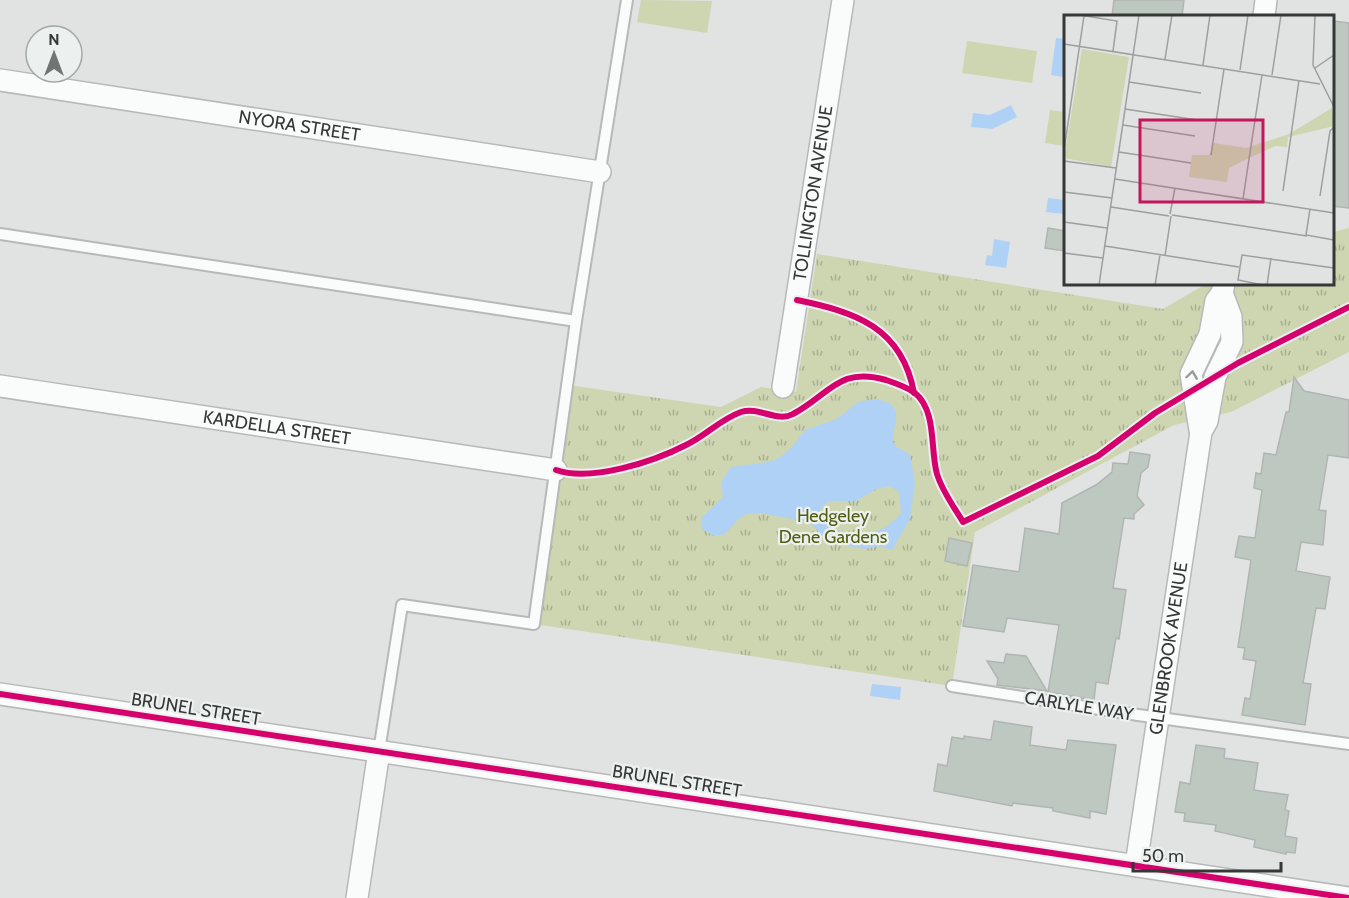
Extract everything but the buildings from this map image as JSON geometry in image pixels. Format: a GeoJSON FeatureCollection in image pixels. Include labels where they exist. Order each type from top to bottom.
{"type":"FeatureCollection","features":[{"type":"Feature","properties":{"kind":"street","name":"TOLLINGTON AVENUE"},"geometry":{"type":"LineString","coordinates":[[783,387],[843,0]]}},
{"type":"Feature","properties":{"kind":"street"},"geometry":{"type":"LineString","coordinates":[[1264,15],[1266,0]]}},
{"type":"Feature","properties":{"kind":"street","name":"NYORA STREET"},"geometry":{"type":"LineString","coordinates":[[0,80],[600,172]]}},
{"type":"Feature","properties":{"kind":"street","name":"GLENBROOK AVENUE"},"geometry":{"type":"LineString","coordinates":[[1136,865],[1201,432],[1191,374],[1210,334],[1216,301],[1223,288]]}},
{"type":"Feature","properties":{"kind":"street","name":"KARDELLA STREET"},"geometry":{"type":"LineString","coordinates":[[0,386],[556,470]]}},
{"type":"Feature","properties":{"kind":"street","name":"BRUNEL STREET"},"geometry":{"type":"LineString","coordinates":[[0,694],[1349,898]]}},
{"type":"Feature","properties":{"kind":"street"},"geometry":{"type":"LineString","coordinates":[[357,898],[379,752]]}},
{"type":"Feature","properties":{"kind":"lane"},"geometry":{"type":"LineString","coordinates":[[379,752],[402,605],[534,624],[576,321],[627,0]]}},
{"type":"Feature","properties":{"kind":"lane"},"geometry":{"type":"LineString","coordinates":[[0,234],[576,321]]}},
{"type":"Feature","properties":{"kind":"lane","name":"CARLYLE WAY"},"geometry":{"type":"LineString","coordinates":[[952,686],[1349,744]]}},
{"type":"Feature","properties":{"kind":"green space"},"geometry":{"type":"Polygon","coordinates":[[[641,0],[712,1],[707,33],[637,22],[641,0]]]}},
{"type":"Feature","properties":{"kind":"green space"},"geometry":{"type":"Polygon","coordinates":[[[967,41],[1037,51],[1032,83],[962,73],[967,41]]]}},
{"type":"Feature","properties":{"kind":"green space"},"geometry":{"type":"Polygon","coordinates":[[[1050,110],[1064,112],[1064,146],[1045,143],[1050,110]]]}},
{"type":"Feature","properties":{"kind":"green space","name":"Hedgeley Dene Gardens"},"geometry":{"type":"Polygon","coordinates":[[[1349,228],[1349,352],[1231,412],[1174,425],[975,532],[952,686],[534,624],[568,385],[721,407],[761,387],[796,392],[817,254],[1163,309],[1204,285],[1334,285],[1334,232],[1349,228]]]}},
{"type":"Feature","properties":{"kind":"water"},"geometry":{"type":"Polygon","coordinates":[[[1056,38],[1064,39],[1063,77],[1051,75],[1056,38]]]}},
{"type":"Feature","properties":{"kind":"water"},"geometry":{"type":"Polygon","coordinates":[[[1011,105],[1017,117],[992,129],[971,127],[973,113],[990,115],[1011,105]]]}},
{"type":"Feature","properties":{"kind":"water"},"geometry":{"type":"Polygon","coordinates":[[[1048,198],[1064,200],[1064,214],[1046,212],[1048,198]]]}},
{"type":"Feature","properties":{"kind":"water"},"geometry":{"type":"Polygon","coordinates":[[[994,239],[1010,242],[1006,268],[985,265],[987,255],[992,256],[994,239]]]}},
{"type":"Feature","properties":{"kind":"water"},"geometry":{"type":"Polygon","coordinates":[[[875,399],[893,406],[896,412],[894,444],[910,455],[915,482],[910,519],[892,550],[879,546],[865,549],[841,545],[822,535],[809,522],[760,513],[747,514],[738,519],[725,534],[714,536],[702,529],[701,518],[723,497],[721,482],[731,467],[768,462],[779,458],[792,447],[805,430],[837,419],[858,402],[875,399]],[[890,486],[876,489],[856,501],[828,501],[818,512],[836,529],[847,533],[871,533],[883,529],[901,513],[899,492],[890,486]]]}},
{"type":"Feature","properties":{"kind":"water"},"geometry":{"type":"Polygon","coordinates":[[[872,684],[901,687],[900,700],[870,696],[872,684]]]}},
{"type":"Feature","properties":{"kind":"cycle path"},"geometry":{"type":"LineString","coordinates":[[797,300],[838,310],[873,326],[899,352],[908,371],[914,393]]}},
{"type":"Feature","properties":{"kind":"cycle path"},"geometry":{"type":"LineString","coordinates":[[556,470],[586,474],[640,464],[686,445],[741,412],[754,411],[774,416],[787,416],[805,407],[845,380],[870,377],[905,387],[922,401],[930,420],[939,480],[963,522],[1098,456],[1155,413],[1238,363],[1349,307]]}},
{"type":"Feature","properties":{"kind":"cycle path"},"geometry":{"type":"LineString","coordinates":[[0,694],[1349,898]]}}]}
